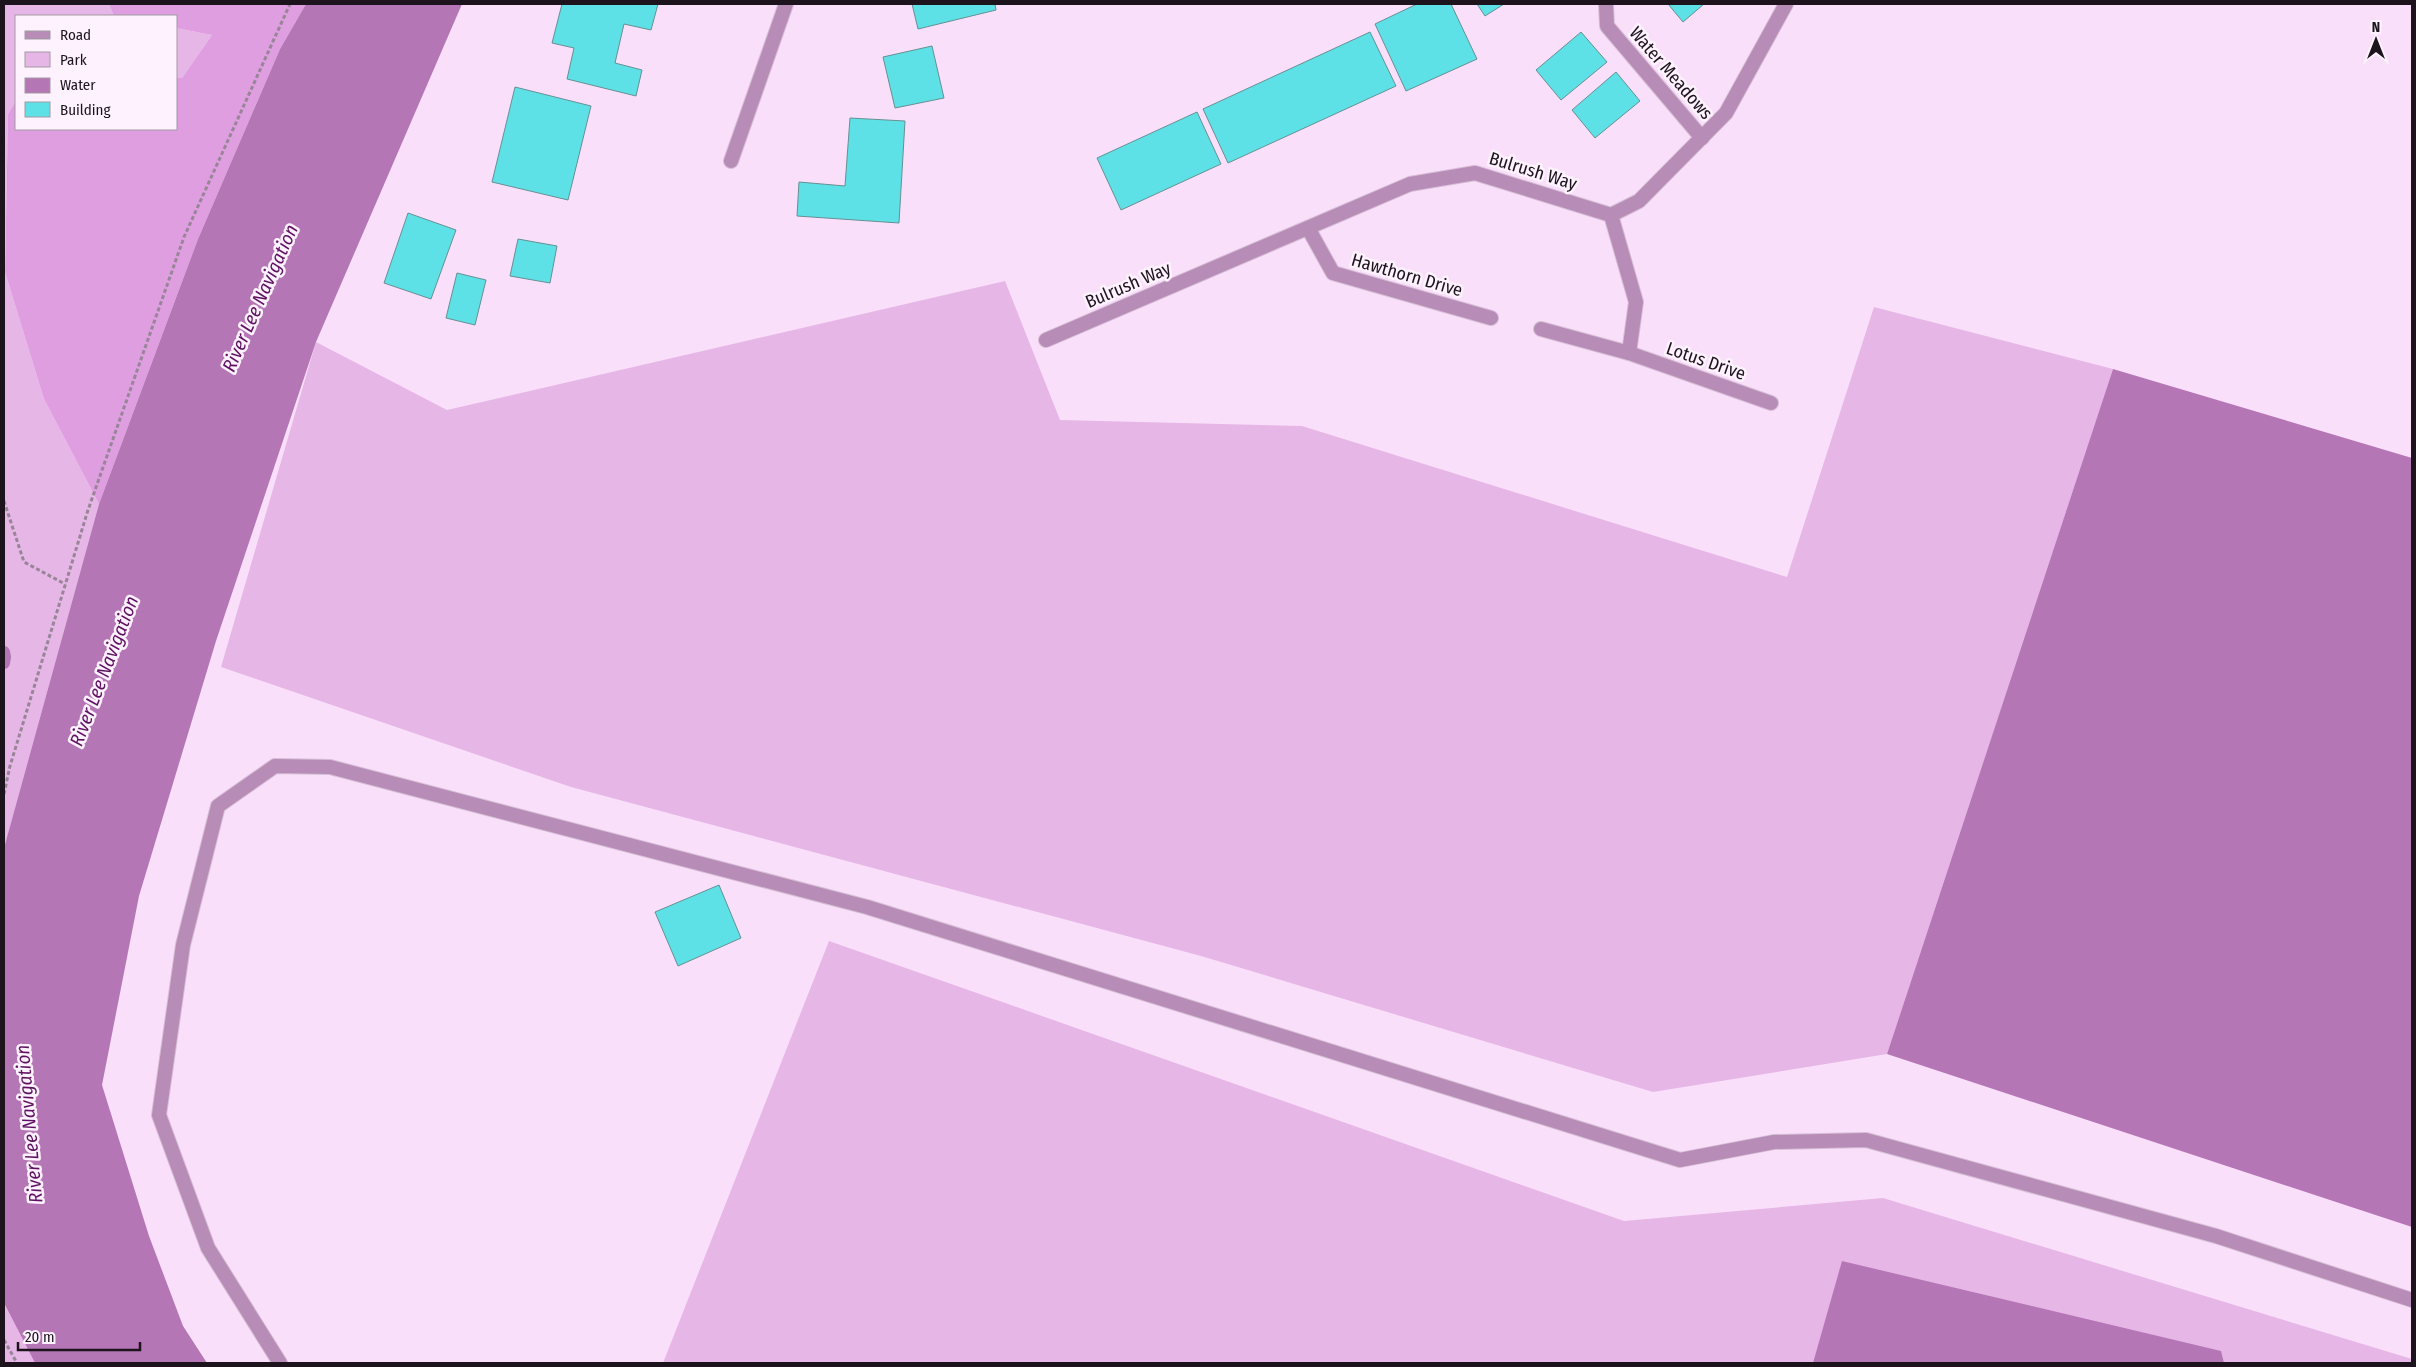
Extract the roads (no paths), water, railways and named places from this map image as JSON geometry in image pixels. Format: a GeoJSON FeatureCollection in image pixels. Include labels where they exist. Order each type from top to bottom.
{"type":"FeatureCollection","features":[{"type":"Feature","properties":{"kind":"street"},"geometry":{"type":"LineString","coordinates":[[731,161],[786,4]]}},
{"type":"Feature","properties":{"kind":"street","name":"Water Meadows"},"geometry":{"type":"LineString","coordinates":[[1606,4],[1607,26],[1702,138]]}},
{"type":"Feature","properties":{"kind":"street"},"geometry":{"type":"LineString","coordinates":[[1629,353],[1636,302],[1611,215],[1639,201],[1726,113],[1786,4]]}},
{"type":"Feature","properties":{"kind":"street","name":"Bulrush Way"},"geometry":{"type":"LineString","coordinates":[[1046,340],[1410,184],[1475,173],[1611,215]]}},
{"type":"Feature","properties":{"kind":"street","name":"Hawthorn Drive"},"geometry":{"type":"LineString","coordinates":[[1308,228],[1333,273],[1491,318]]}},
{"type":"Feature","properties":{"kind":"street","name":"Lotus Drive"},"geometry":{"type":"LineString","coordinates":[[1541,329],[1629,353],[1771,403]]}},
{"type":"Feature","properties":{"kind":"street"},"geometry":{"type":"LineString","coordinates":[[280,1363],[208,1248],[159,1116],[183,945],[218,806],[275,766],[330,767],[867,907],[1680,1160],[1774,1142],[1866,1140],[2216,1236],[2412,1300]]}},
{"type":"Feature","properties":{"kind":"water","name":"River Lee Navigation"},"geometry":{"type":"Polygon","coordinates":[[[306,4],[462,4],[316,342],[216,641],[139,896],[102,1085],[149,1236],[183,1326],[207,1363],[35,1363],[4,1303],[4,848],[99,504],[198,239],[280,49],[306,4]]]}},
{"type":"Feature","properties":{"kind":"water"},"geometry":{"type":"Polygon","coordinates":[[[2113,369],[2412,458],[2412,1227],[1887,1054],[2113,369]]]}},
{"type":"Feature","properties":{"kind":"water"},"geometry":{"type":"Polygon","coordinates":[[[1842,1261],[2221,1351],[2224,1363],[1813,1363],[1842,1261]]]}},
{"type":"Feature","properties":{"kind":"waterway"},"geometry":{"type":"LineString","coordinates":[[4,652],[4,663]]}}]}
